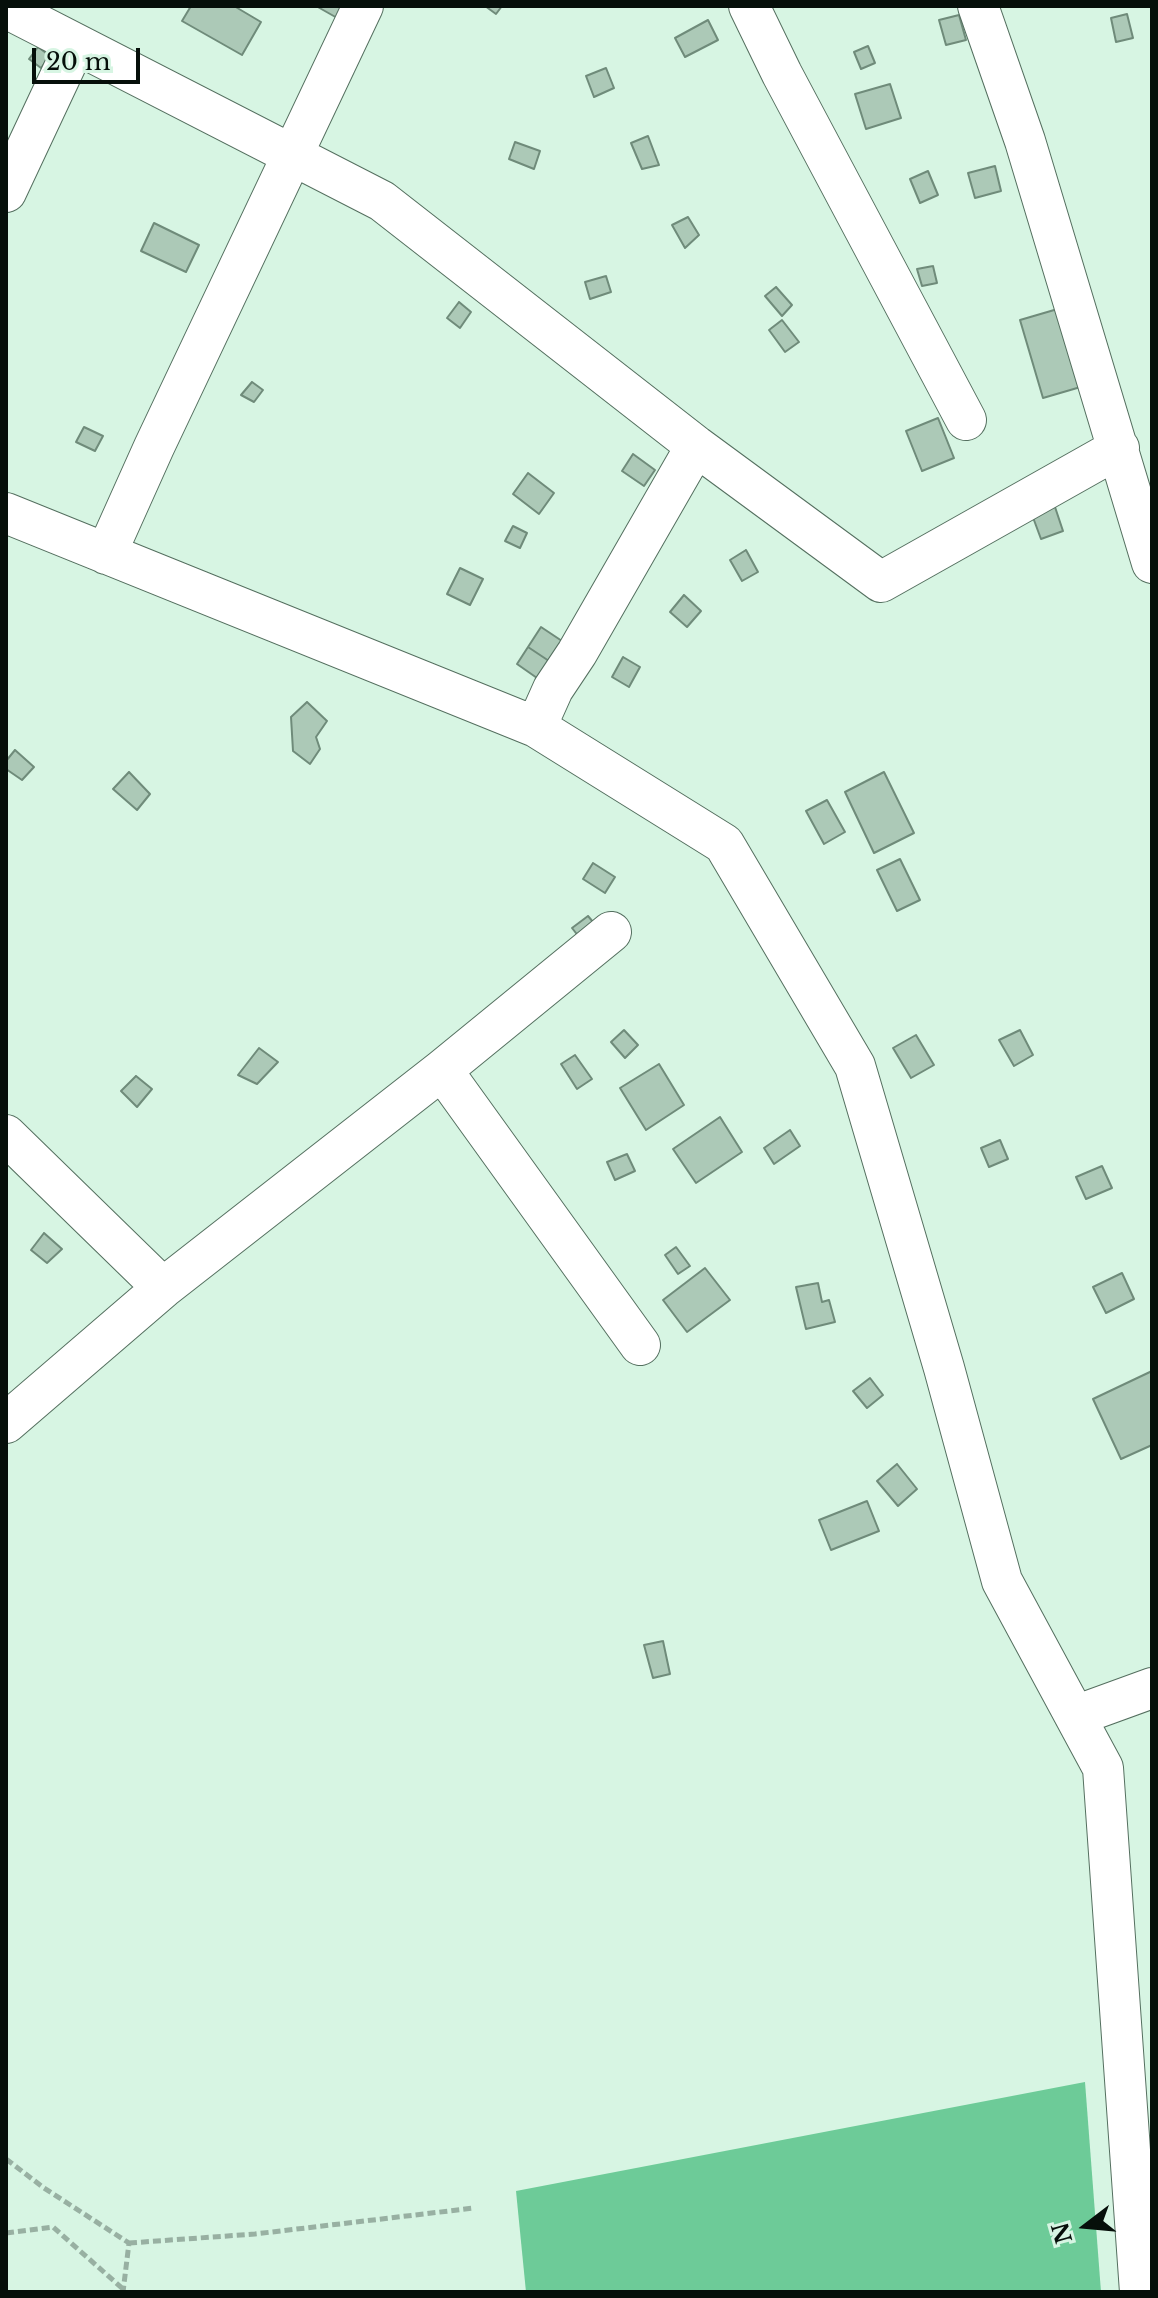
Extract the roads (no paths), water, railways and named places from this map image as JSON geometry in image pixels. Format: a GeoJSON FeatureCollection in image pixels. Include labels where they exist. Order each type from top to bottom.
{"type":"FeatureCollection","features":[{"type":"Feature","properties":{"kind":"street"},"geometry":{"type":"LineString","coordinates":[[106,554],[363,6]]}},
{"type":"Feature","properties":{"kind":"street"},"geometry":{"type":"LineString","coordinates":[[749,6],[966,420]]}},
{"type":"Feature","properties":{"kind":"street"},"geometry":{"type":"LineString","coordinates":[[978,6],[1025,141],[1152,563]]}},
{"type":"Feature","properties":{"kind":"street"},"geometry":{"type":"LineString","coordinates":[[6,8],[382,201],[696,446],[881,582],[1119,448]]}},
{"type":"Feature","properties":{"kind":"street"},"geometry":{"type":"LineString","coordinates":[[6,192],[75,45]]}},
{"type":"Feature","properties":{"kind":"street"},"geometry":{"type":"LineString","coordinates":[[536,727],[553,689],[577,653],[696,446]]}},
{"type":"Feature","properties":{"kind":"street"},"geometry":{"type":"LineString","coordinates":[[6,513],[536,727],[724,844],[855,1066],[944,1368],[1002,1581],[1103,1768],[1138,2053],[1140,2292]]}},
{"type":"Feature","properties":{"kind":"street"},"geometry":{"type":"LineString","coordinates":[[6,1422],[163,1288],[442,1070],[611,932]]}},
{"type":"Feature","properties":{"kind":"street"},"geometry":{"type":"LineString","coordinates":[[442,1070],[640,1345]]}},
{"type":"Feature","properties":{"kind":"street"},"geometry":{"type":"LineString","coordinates":[[6,1135],[163,1288]]}},
{"type":"Feature","properties":{"kind":"street"},"geometry":{"type":"LineString","coordinates":[[1075,1716],[1152,1688]]}}]}
